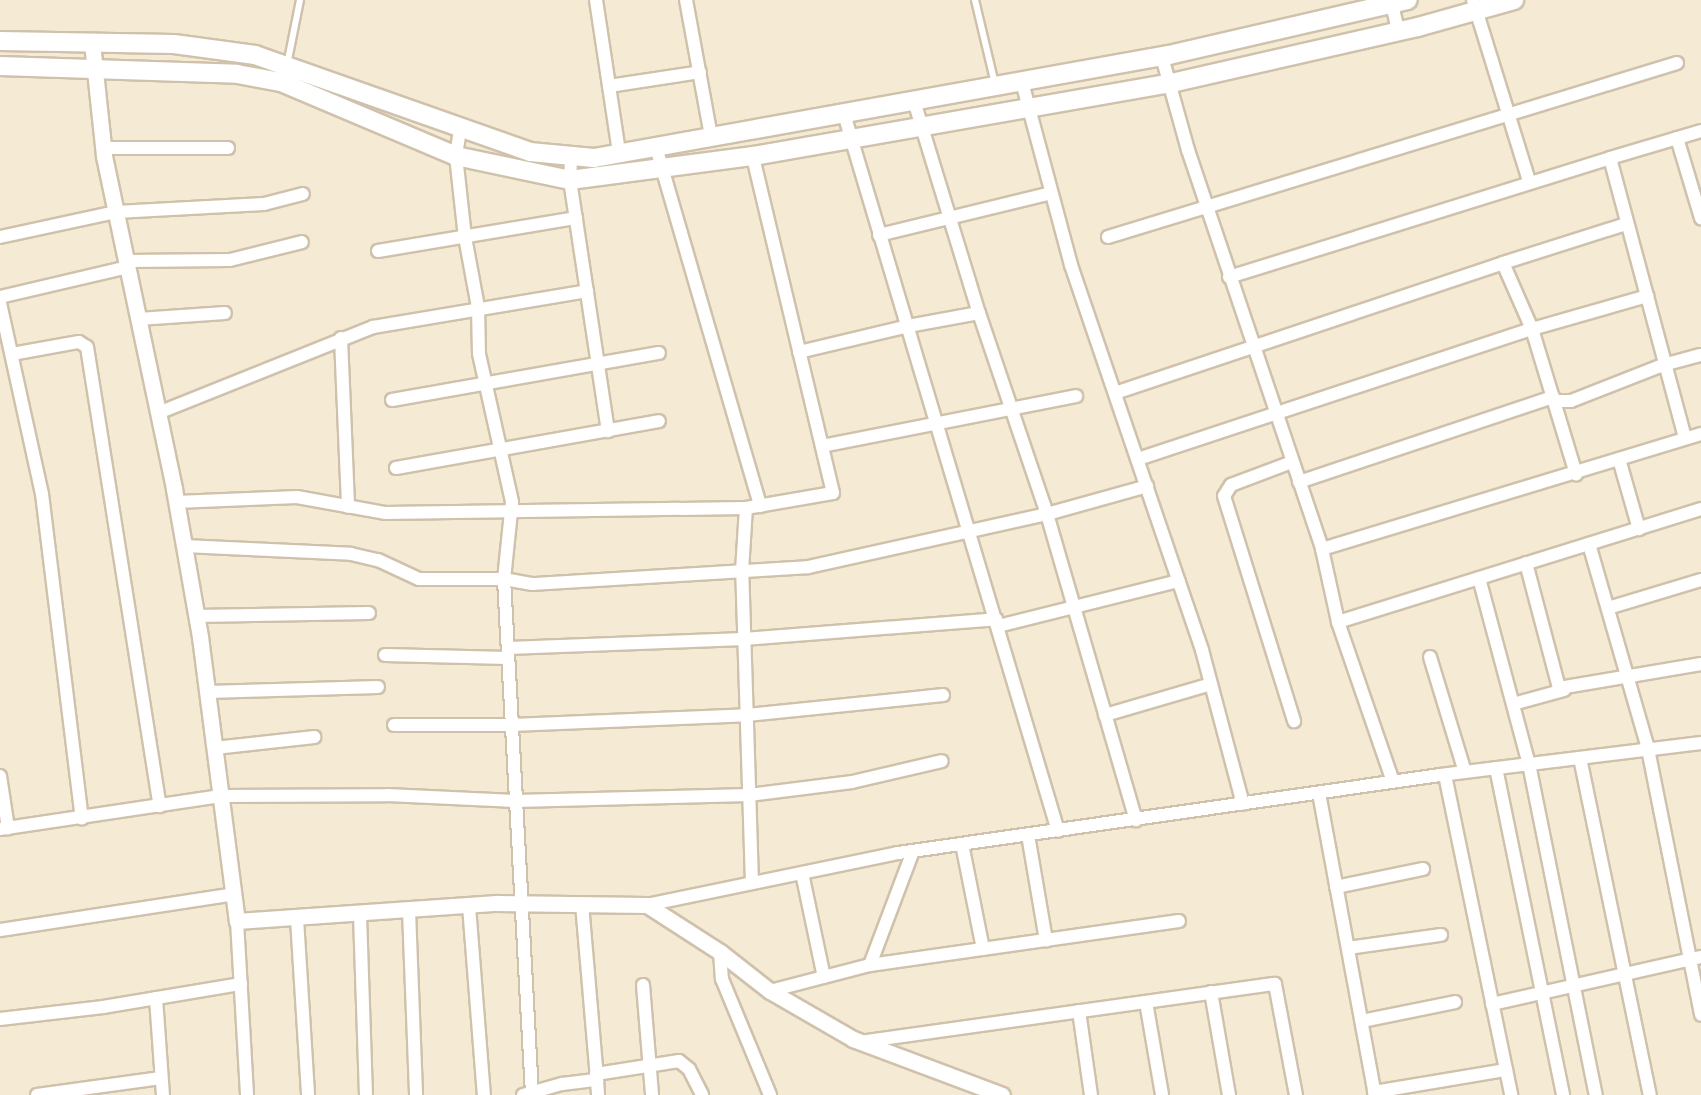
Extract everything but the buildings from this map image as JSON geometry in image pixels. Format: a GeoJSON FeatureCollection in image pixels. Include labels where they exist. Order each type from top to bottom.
{"type":"FeatureCollection","features":[{"type":"Feature","properties":{"kind":"main road"},"geometry":{"type":"LineString","coordinates":[[0,66],[237,74],[281,82],[456,156],[570,180],[753,156],[1167,84],[1398,30],[1475,6],[1514,0]]}},
{"type":"Feature","properties":{"kind":"main road"},"geometry":{"type":"LineString","coordinates":[[0,41],[174,44],[255,55],[287,64],[460,130],[530,152],[594,158],[1162,57],[1397,2]]}},
{"type":"Feature","properties":{"kind":"main road"},"geometry":{"type":"LineString","coordinates":[[1246,38],[1253,65]]}},
{"type":"Feature","properties":{"kind":"main road"},"geometry":{"type":"LineString","coordinates":[[770,127],[775,152]]}},
{"type":"Feature","properties":{"kind":"street"},"geometry":{"type":"LineString","coordinates":[[597,0],[619,152]]}},
{"type":"Feature","properties":{"kind":"street"},"geometry":{"type":"LineString","coordinates":[[686,0],[711,136]]}},
{"type":"Feature","properties":{"kind":"street"},"geometry":{"type":"LineString","coordinates":[[1397,2],[1398,30]]}},
{"type":"Feature","properties":{"kind":"street"},"geometry":{"type":"LineString","coordinates":[[1475,6],[1529,181]]}},
{"type":"Feature","properties":{"kind":"street"},"geometry":{"type":"LineString","coordinates":[[92,43],[103,148],[176,502],[196,616],[237,921],[247,1095]]}},
{"type":"Feature","properties":{"kind":"street"},"geometry":{"type":"LineString","coordinates":[[1162,57],[1167,84],[1229,277],[1322,549],[1338,622],[1393,782]]}},
{"type":"Feature","properties":{"kind":"street"},"geometry":{"type":"LineString","coordinates":[[1108,237],[1677,63]]}},
{"type":"Feature","properties":{"kind":"street"},"geometry":{"type":"LineString","coordinates":[[609,86],[700,72]]}},
{"type":"Feature","properties":{"kind":"street"},"geometry":{"type":"LineString","coordinates":[[1022,82],[1051,193],[1115,393],[1179,581],[1211,684],[1243,804]]}},
{"type":"Feature","properties":{"kind":"street"},"geometry":{"type":"LineString","coordinates":[[914,101],[920,128],[952,218],[979,313],[1047,514],[1136,820]]}},
{"type":"Feature","properties":{"kind":"street"},"geometry":{"type":"LineString","coordinates":[[844,114],[850,140],[970,529],[1058,831]]}},
{"type":"Feature","properties":{"kind":"street"},"geometry":{"type":"LineString","coordinates":[[460,130],[456,156],[465,237],[478,307],[479,354],[501,451],[511,510],[504,579],[522,903],[529,1094],[673,1060],[684,1064],[702,1095]]}},
{"type":"Feature","properties":{"kind":"street"},"geometry":{"type":"LineString","coordinates":[[1229,277],[1529,181],[1701,131]]}},
{"type":"Feature","properties":{"kind":"street"},"geometry":{"type":"LineString","coordinates":[[1677,138],[1701,218]]}},
{"type":"Feature","properties":{"kind":"street"},"geometry":{"type":"LineString","coordinates":[[656,147],[759,506]]}},
{"type":"Feature","properties":{"kind":"street"},"geometry":{"type":"LineString","coordinates":[[103,148],[228,148]]}},
{"type":"Feature","properties":{"kind":"street"},"geometry":{"type":"LineString","coordinates":[[176,502],[297,497],[385,513],[746,508],[833,493],[753,156]]}},
{"type":"Feature","properties":{"kind":"street"},"geometry":{"type":"LineString","coordinates":[[570,157],[570,180],[608,431]]}},
{"type":"Feature","properties":{"kind":"street"},"geometry":{"type":"LineString","coordinates":[[1610,158],[1663,365],[1685,438]]}},
{"type":"Feature","properties":{"kind":"street"},"geometry":{"type":"LineString","coordinates":[[879,235],[1051,193]]}},
{"type":"Feature","properties":{"kind":"street"},"geometry":{"type":"LineString","coordinates":[[0,237],[116,212],[264,204],[303,194]]}},
{"type":"Feature","properties":{"kind":"street"},"geometry":{"type":"LineString","coordinates":[[378,251],[576,219]]}},
{"type":"Feature","properties":{"kind":"street"},"geometry":{"type":"LineString","coordinates":[[1115,393],[1626,224]]}},
{"type":"Feature","properties":{"kind":"street"},"geometry":{"type":"LineString","coordinates":[[0,297],[127,264],[230,260],[302,242]]}},
{"type":"Feature","properties":{"kind":"street"},"geometry":{"type":"LineString","coordinates":[[1503,263],[1532,328],[1576,474]]}},
{"type":"Feature","properties":{"kind":"street"},"geometry":{"type":"LineString","coordinates":[[158,413],[373,327],[478,307],[587,291]]}},
{"type":"Feature","properties":{"kind":"street"},"geometry":{"type":"LineString","coordinates":[[1138,459],[1532,328],[1647,296]]}},
{"type":"Feature","properties":{"kind":"street"},"geometry":{"type":"LineString","coordinates":[[0,303],[42,494],[82,819]]}},
{"type":"Feature","properties":{"kind":"street"},"geometry":{"type":"LineString","coordinates":[[139,319],[225,313]]}},
{"type":"Feature","properties":{"kind":"street"},"geometry":{"type":"LineString","coordinates":[[799,352],[908,326],[979,313]]}},
{"type":"Feature","properties":{"kind":"street"},"geometry":{"type":"LineString","coordinates":[[341,338],[348,507]]}},
{"type":"Feature","properties":{"kind":"street"},"geometry":{"type":"LineString","coordinates":[[12,354],[79,342],[87,347],[160,806]]}},
{"type":"Feature","properties":{"kind":"street"},"geometry":{"type":"LineString","coordinates":[[392,400],[598,361],[659,353]]}},
{"type":"Feature","properties":{"kind":"street"},"geometry":{"type":"LineString","coordinates":[[1299,482],[1553,399],[1570,401],[1663,365],[1701,356]]}},
{"type":"Feature","properties":{"kind":"street"},"geometry":{"type":"LineString","coordinates":[[822,446],[937,421],[1076,396]]}},
{"type":"Feature","properties":{"kind":"street"},"geometry":{"type":"LineString","coordinates":[[396,468],[659,421]]}},
{"type":"Feature","properties":{"kind":"street"},"geometry":{"type":"LineString","coordinates":[[1322,549],[1460,505],[1576,474],[1701,434]]}},
{"type":"Feature","properties":{"kind":"street"},"geometry":{"type":"LineString","coordinates":[[1619,459],[1639,529]]}},
{"type":"Feature","properties":{"kind":"street"},"geometry":{"type":"LineString","coordinates":[[1292,462],[1231,485],[1224,496],[1294,721]]}},
{"type":"Feature","properties":{"kind":"street"},"geometry":{"type":"LineString","coordinates":[[184,546],[351,554],[378,560],[419,579],[504,579],[533,584],[808,567],[970,529],[1047,514],[1147,486]]}},
{"type":"Feature","properties":{"kind":"street"},"geometry":{"type":"LineString","coordinates":[[746,508],[741,571],[752,883]]}},
{"type":"Feature","properties":{"kind":"street"},"geometry":{"type":"LineString","coordinates":[[1338,622],[1701,509]]}},
{"type":"Feature","properties":{"kind":"street"},"geometry":{"type":"LineString","coordinates":[[1590,544],[1648,749],[1695,959],[1701,1015]]}},
{"type":"Feature","properties":{"kind":"street"},"geometry":{"type":"LineString","coordinates":[[1526,563],[1557,684],[1564,690]]}},
{"type":"Feature","properties":{"kind":"street"},"geometry":{"type":"LineString","coordinates":[[1479,578],[1529,764],[1596,1095]]}},
{"type":"Feature","properties":{"kind":"street"},"geometry":{"type":"LineString","coordinates":[[1608,608],[1701,580]]}},
{"type":"Feature","properties":{"kind":"street"},"geometry":{"type":"LineString","coordinates":[[385,655],[508,653],[997,622],[1074,608],[1179,581]]}},
{"type":"Feature","properties":{"kind":"street"},"geometry":{"type":"LineString","coordinates":[[196,616],[369,613]]}},
{"type":"Feature","properties":{"kind":"street"},"geometry":{"type":"LineString","coordinates":[[1430,657],[1465,772]]}},
{"type":"Feature","properties":{"kind":"street"},"geometry":{"type":"LineString","coordinates":[[1512,704],[1627,675],[1701,664]]}},
{"type":"Feature","properties":{"kind":"street"},"geometry":{"type":"LineString","coordinates":[[1106,715],[1211,684]]}},
{"type":"Feature","properties":{"kind":"street"},"geometry":{"type":"LineString","coordinates":[[207,692],[378,687]]}},
{"type":"Feature","properties":{"kind":"street"},"geometry":{"type":"LineString","coordinates":[[394,725],[512,725],[747,716],[943,695]]}},
{"type":"Feature","properties":{"kind":"street"},"geometry":{"type":"LineString","coordinates":[[215,748],[314,737]]}},
{"type":"Feature","properties":{"kind":"street"},"geometry":{"type":"LineString","coordinates":[[237,921],[522,903],[646,905],[913,851],[1465,772],[1701,743]]}},
{"type":"Feature","properties":{"kind":"street"},"geometry":{"type":"LineString","coordinates":[[1580,758],[1650,1095]]}},
{"type":"Feature","properties":{"kind":"street"},"geometry":{"type":"LineString","coordinates":[[0,776],[4,829],[82,819],[221,796],[387,795],[516,801],[749,795],[852,782],[942,761]]}},
{"type":"Feature","properties":{"kind":"street"},"geometry":{"type":"LineString","coordinates":[[1496,768],[1563,1095]]}},
{"type":"Feature","properties":{"kind":"street"},"geometry":{"type":"LineString","coordinates":[[1444,775],[1511,1095]]}},
{"type":"Feature","properties":{"kind":"street"},"geometry":{"type":"LineString","coordinates":[[1318,793],[1374,1094],[1506,1070]]}},
{"type":"Feature","properties":{"kind":"street"},"geometry":{"type":"LineString","coordinates":[[1028,835],[1046,940]]}},
{"type":"Feature","properties":{"kind":"street"},"geometry":{"type":"LineString","coordinates":[[962,844],[983,949]]}},
{"type":"Feature","properties":{"kind":"street"},"geometry":{"type":"LineString","coordinates":[[870,965],[913,851]]}},
{"type":"Feature","properties":{"kind":"street"},"geometry":{"type":"LineString","coordinates":[[1336,887],[1424,869]]}},
{"type":"Feature","properties":{"kind":"street"},"geometry":{"type":"LineString","coordinates":[[802,873],[824,977]]}},
{"type":"Feature","properties":{"kind":"street"},"geometry":{"type":"LineString","coordinates":[[0,930],[234,894]]}},
{"type":"Feature","properties":{"kind":"street"},"geometry":{"type":"LineString","coordinates":[[582,904],[598,1095]]}},
{"type":"Feature","properties":{"kind":"street"},"geometry":{"type":"LineString","coordinates":[[646,905],[720,952],[770,991],[860,1042],[1002,1095]]}},
{"type":"Feature","properties":{"kind":"street"},"geometry":{"type":"LineString","coordinates":[[469,906],[484,1095]]}},
{"type":"Feature","properties":{"kind":"street"},"geometry":{"type":"LineString","coordinates":[[409,911],[416,1095]]}},
{"type":"Feature","properties":{"kind":"street"},"geometry":{"type":"LineString","coordinates":[[360,915],[366,1095]]}},
{"type":"Feature","properties":{"kind":"street"},"geometry":{"type":"LineString","coordinates":[[297,919],[308,1095]]}},
{"type":"Feature","properties":{"kind":"street"},"geometry":{"type":"LineString","coordinates":[[770,991],[870,965],[1179,921]]}},
{"type":"Feature","properties":{"kind":"street"},"geometry":{"type":"LineString","coordinates":[[1348,948],[1441,935]]}},
{"type":"Feature","properties":{"kind":"street"},"geometry":{"type":"LineString","coordinates":[[720,952],[722,979],[770,1095]]}},
{"type":"Feature","properties":{"kind":"street"},"geometry":{"type":"LineString","coordinates":[[1492,1004],[1574,988],[1695,959]]}},
{"type":"Feature","properties":{"kind":"street"},"geometry":{"type":"LineString","coordinates":[[0,1019],[241,984]]}},
{"type":"Feature","properties":{"kind":"street"},"geometry":{"type":"LineString","coordinates":[[860,1042],[1275,984],[1296,1095]]}},
{"type":"Feature","properties":{"kind":"street"},"geometry":{"type":"LineString","coordinates":[[643,985],[652,1095]]}},
{"type":"Feature","properties":{"kind":"street"},"geometry":{"type":"LineString","coordinates":[[1211,992],[1229,1095]]}},
{"type":"Feature","properties":{"kind":"street"},"geometry":{"type":"LineString","coordinates":[[156,998],[163,1095]]}},
{"type":"Feature","properties":{"kind":"street"},"geometry":{"type":"LineString","coordinates":[[1146,1002],[1162,1095]]}},
{"type":"Feature","properties":{"kind":"street"},"geometry":{"type":"LineString","coordinates":[[1362,1021],[1455,1002]]}},
{"type":"Feature","properties":{"kind":"street"},"geometry":{"type":"LineString","coordinates":[[1079,1011],[1091,1095]]}},
{"type":"Feature","properties":{"kind":"street"},"geometry":{"type":"LineString","coordinates":[[37,1095],[161,1078]]}},
{"type":"Feature","properties":{"kind":"lane"},"geometry":{"type":"LineString","coordinates":[[281,82],[300,0]]}},
{"type":"Feature","properties":{"kind":"lane"},"geometry":{"type":"LineString","coordinates":[[975,0],[996,87]]}},
{"type":"Feature","properties":{"kind":"shaded area"},"geometry":{"type":"Polygon","coordinates":[[[0,0],[1701,0],[1701,1095],[0,1095],[0,0]]]}}]}
